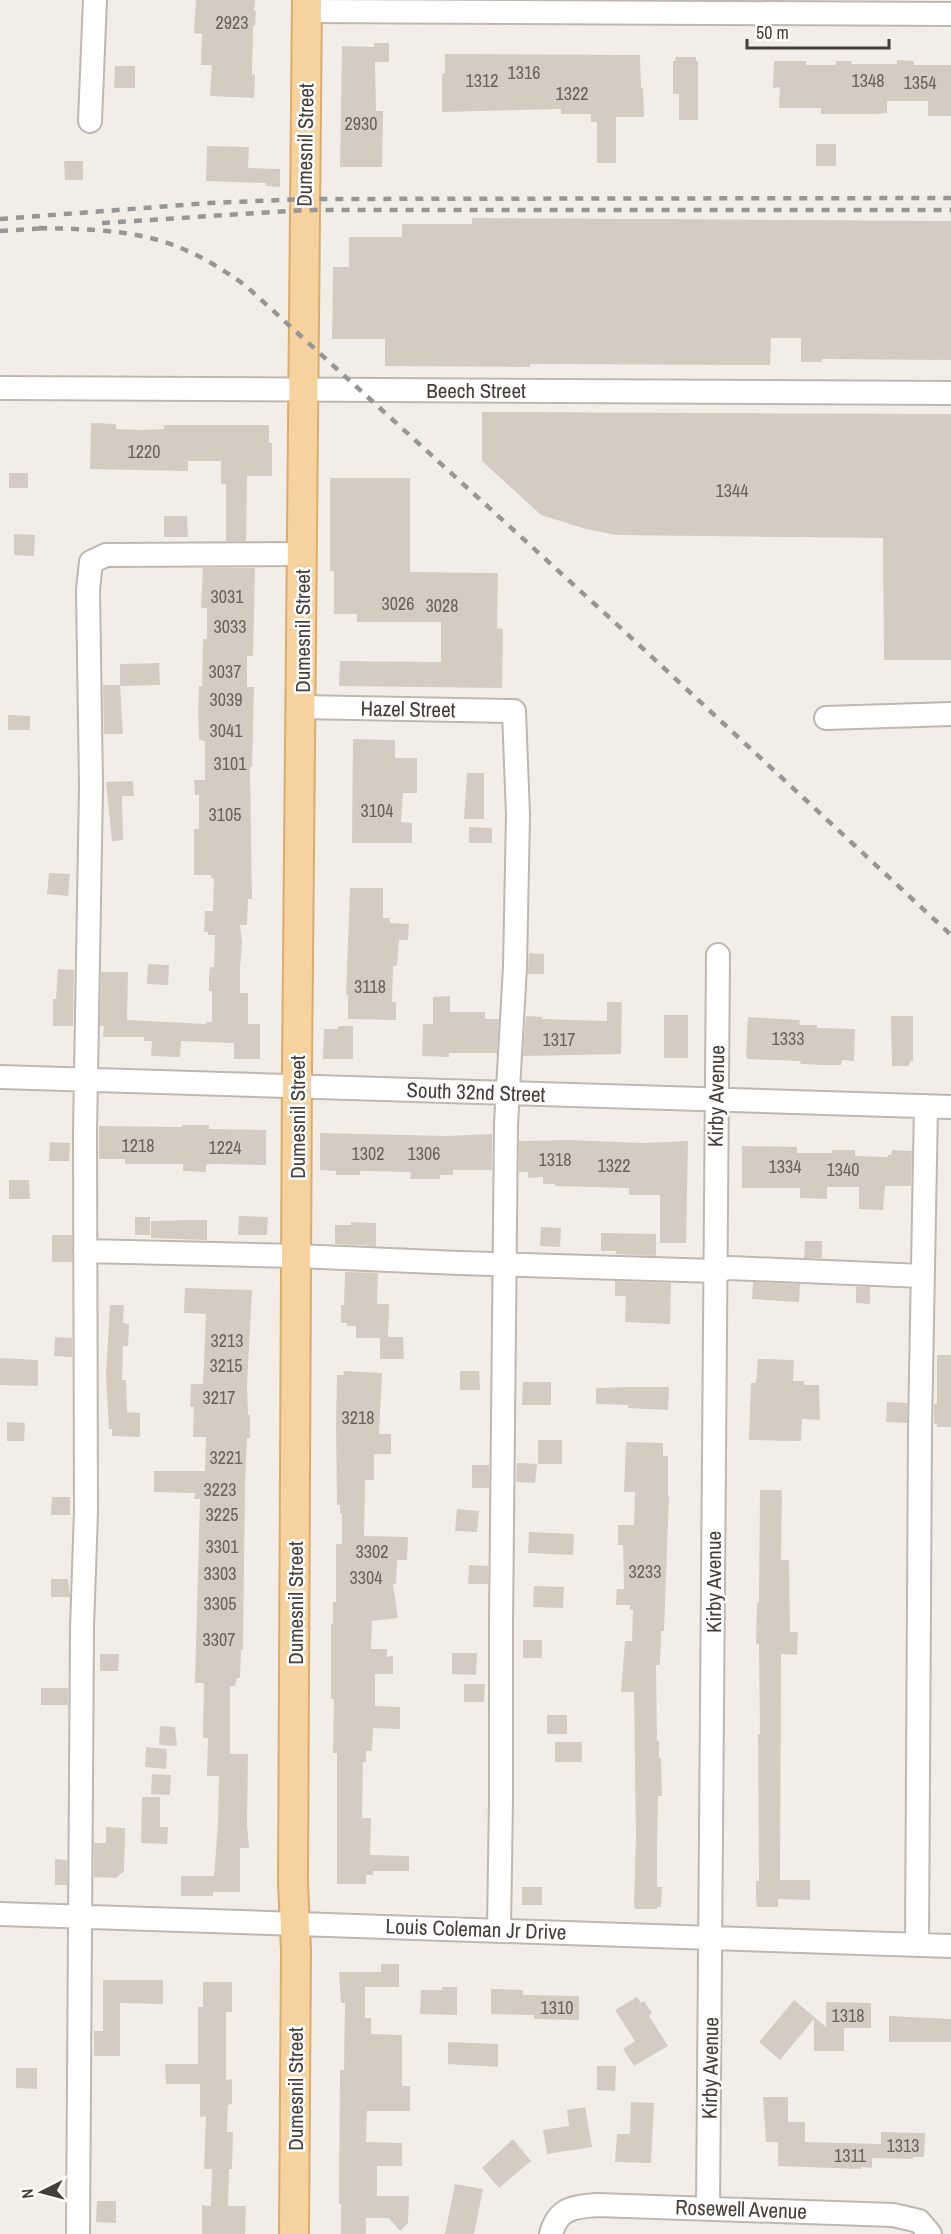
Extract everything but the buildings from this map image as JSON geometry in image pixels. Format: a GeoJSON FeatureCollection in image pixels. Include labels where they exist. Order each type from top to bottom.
{"type":"FeatureCollection","features":[{"type":"Feature","properties":{"kind":"main road","name":"Dumesnil Street"},"geometry":{"type":"LineString","coordinates":[[294,2234],[293,1882],[307,6]]}},
{"type":"Feature","properties":{"kind":"street"},"geometry":{"type":"LineString","coordinates":[[90,121],[95,0]]}},
{"type":"Feature","properties":{"kind":"street"},"geometry":{"type":"LineString","coordinates":[[307,6],[778,7],[951,14]]}},
{"type":"Feature","properties":{"kind":"street","name":"Beech Street"},"geometry":{"type":"LineString","coordinates":[[0,388],[951,393]]}},
{"type":"Feature","properties":{"kind":"street"},"geometry":{"type":"LineString","coordinates":[[78,2234],[82,1628],[86,1510],[86,1013],[91,786],[88,590],[91,562],[106,555],[302,554]]}},
{"type":"Feature","properties":{"kind":"street","name":"Hazel Street"},"geometry":{"type":"LineString","coordinates":[[301,707],[514,711],[517,826],[515,967],[509,1093]]}},
{"type":"Feature","properties":{"kind":"street"},"geometry":{"type":"LineString","coordinates":[[826,718],[951,714]]}},
{"type":"Feature","properties":{"kind":"street","name":"Kirby Avenue"},"geometry":{"type":"LineString","coordinates":[[708,2208],[718,955]]}},
{"type":"Feature","properties":{"kind":"street","name":"South 32nd Street"},"geometry":{"type":"LineString","coordinates":[[0,1077],[951,1107]]}},
{"type":"Feature","properties":{"kind":"street"},"geometry":{"type":"LineString","coordinates":[[499,1930],[504,1263],[506,1124],[509,1093]]}},
{"type":"Feature","properties":{"kind":"street"},"geometry":{"type":"LineString","coordinates":[[917,1945],[922,1276],[926,1107]]}},
{"type":"Feature","properties":{"kind":"street"},"geometry":{"type":"LineString","coordinates":[[85,1251],[715,1270],[730,1268],[922,1276]]}},
{"type":"Feature","properties":{"kind":"street","name":"Louis Coleman Jr Drive"},"geometry":{"type":"LineString","coordinates":[[0,1914],[951,1946]]}},
{"type":"Feature","properties":{"kind":"street","name":"Rosewell Avenue"},"geometry":{"type":"LineString","coordinates":[[553,2227],[563,2213],[573,2207],[597,2205],[892,2215],[920,2221],[928,2231]]}},
{"type":"Feature","properties":{"kind":"railway"},"geometry":{"type":"LineString","coordinates":[[0,219],[209,203],[305,199],[951,198]]}},
{"type":"Feature","properties":{"kind":"railway"},"geometry":{"type":"LineString","coordinates":[[102,223],[305,210],[951,210]]}},
{"type":"Feature","properties":{"kind":"railway"},"geometry":{"type":"LineString","coordinates":[[39,228],[124,233],[171,244],[195,254],[246,286],[610,618],[951,935]]}},
{"type":"Feature","properties":{"kind":"railway"},"geometry":{"type":"LineString","coordinates":[[0,231],[48,228]]}}]}
